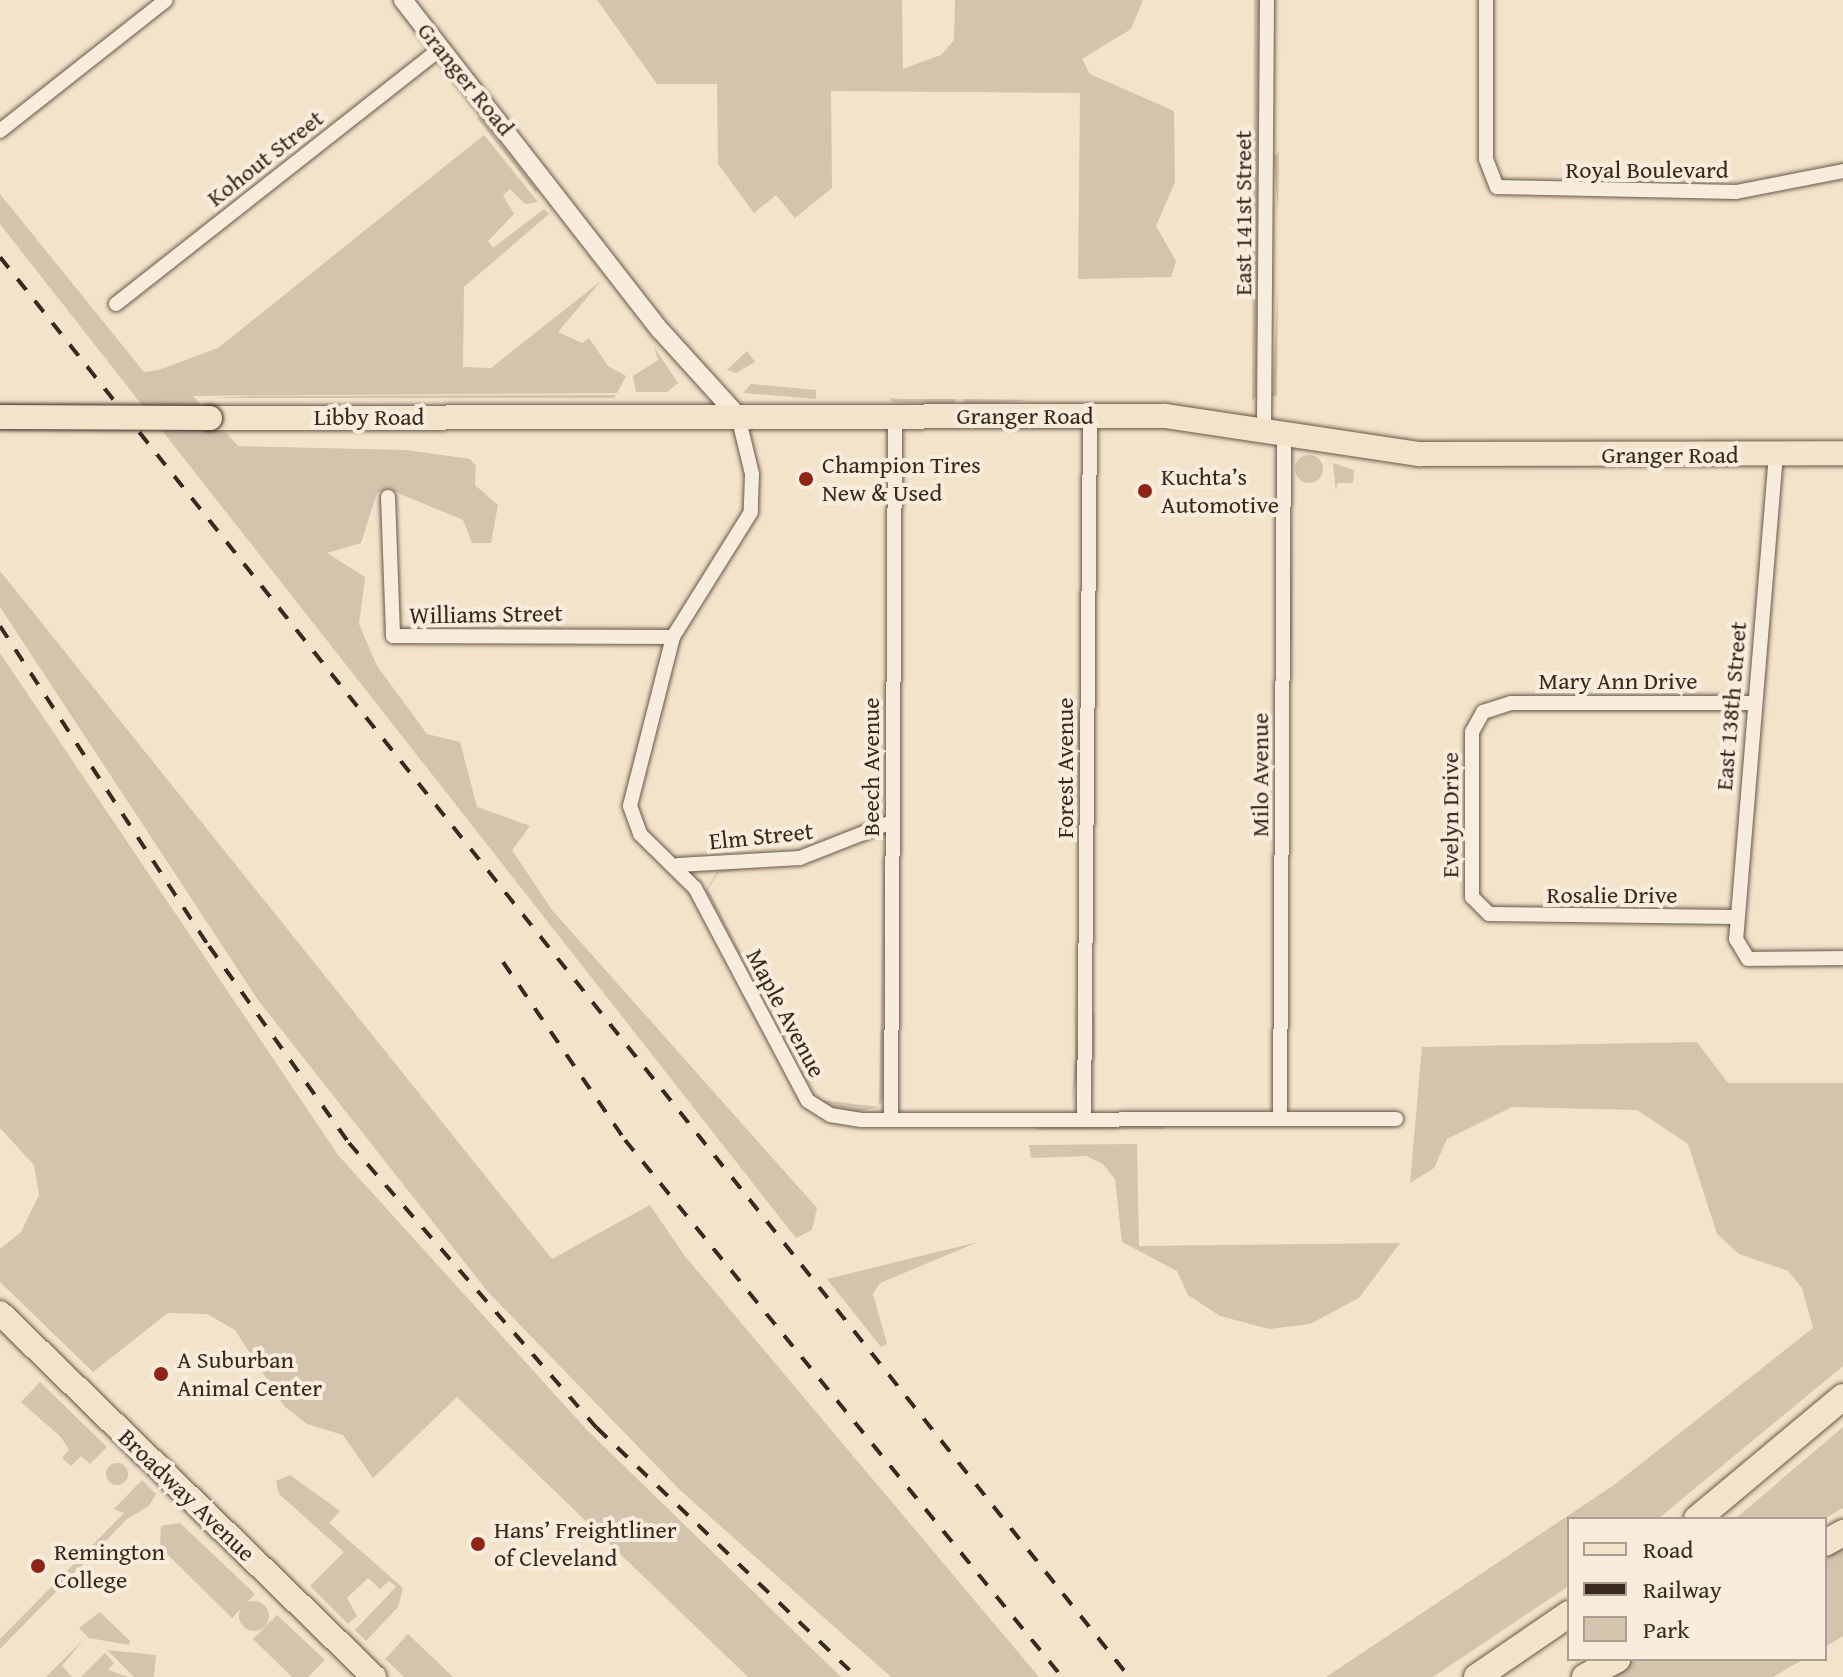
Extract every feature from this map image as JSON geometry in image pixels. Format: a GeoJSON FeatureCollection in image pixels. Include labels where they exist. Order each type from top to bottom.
{"type":"FeatureCollection","features":[{"type":"Feature","properties":{"kind":"highway"},"geometry":{"type":"LineString","coordinates":[[1699,1517],[1843,1397]]}},
{"type":"Feature","properties":{"kind":"highway"},"geometry":{"type":"LineString","coordinates":[[1477,1677],[1567,1615]]}},
{"type":"Feature","properties":{"kind":"highway"},"geometry":{"type":"LineString","coordinates":[[1585,1677],[1613,1661]]}},
{"type":"Feature","properties":{"kind":"main road","name":"Granger Road"},"geometry":{"type":"LineString","coordinates":[[738,416],[1090,416],[1274,428],[1434,455],[1843,453]]}},
{"type":"Feature","properties":{"kind":"main road","name":"Libby Road"},"geometry":{"type":"LineString","coordinates":[[0,417],[738,416]]}},
{"type":"Feature","properties":{"kind":"main road","name":"Broadway Avenue"},"geometry":{"type":"LineString","coordinates":[[0,1313],[374,1677]]}},
{"type":"Feature","properties":{"kind":"street"},"geometry":{"type":"LineString","coordinates":[[0,131],[166,0]]}},
{"type":"Feature","properties":{"kind":"street","name":"Granger Road"},"geometry":{"type":"LineString","coordinates":[[403,0],[661,331],[738,416]]}},
{"type":"Feature","properties":{"kind":"street","name":"East 141st Street"},"geometry":{"type":"LineString","coordinates":[[1267,0],[1274,428]]}},
{"type":"Feature","properties":{"kind":"street","name":"Royal Boulevard"},"geometry":{"type":"LineString","coordinates":[[1486,0],[1486,159],[1497,187],[1736,192],[1843,171]]}},
{"type":"Feature","properties":{"kind":"street","name":"Kohout Street"},"geometry":{"type":"LineString","coordinates":[[116,304],[441,48]]}},
{"type":"Feature","properties":{"kind":"street","name":"Beech Avenue"},"geometry":{"type":"LineString","coordinates":[[891,1120],[895,415]]}},
{"type":"Feature","properties":{"kind":"street","name":"Maple Avenue"},"geometry":{"type":"LineString","coordinates":[[738,416],[752,474],[751,512],[673,637],[630,806],[640,834],[678,865],[808,1101],[830,1115],[891,1120],[1396,1119]]}},
{"type":"Feature","properties":{"kind":"street","name":"Forest Avenue"},"geometry":{"type":"LineString","coordinates":[[1084,1120],[1090,416]]}},
{"type":"Feature","properties":{"kind":"street","name":"Milo Avenue"},"geometry":{"type":"LineString","coordinates":[[1274,428],[1280,1119]]}},
{"type":"Feature","properties":{"kind":"street","name":"East 138th Street"},"geometry":{"type":"LineString","coordinates":[[1776,454],[1753,703],[1736,939],[1748,959],[1843,958]]}},
{"type":"Feature","properties":{"kind":"street","name":"Williams Street"},"geometry":{"type":"LineString","coordinates":[[388,497],[393,636],[673,637]]}},
{"type":"Feature","properties":{"kind":"street","name":"Mary Ann Drive"},"geometry":{"type":"LineString","coordinates":[[1483,712],[1511,703],[1753,703]]}},
{"type":"Feature","properties":{"kind":"street","name":"Evelyn Drive"},"geometry":{"type":"LineString","coordinates":[[1483,712],[1472,732],[1472,897],[1489,914]]}},
{"type":"Feature","properties":{"kind":"street","name":"Elm Street"},"geometry":{"type":"LineString","coordinates":[[678,865],[800,858],[892,822]]}},
{"type":"Feature","properties":{"kind":"street","name":"Rosalie Drive"},"geometry":{"type":"LineString","coordinates":[[1489,914],[1736,917]]}},
{"type":"Feature","properties":{"kind":"green space"},"geometry":{"type":"Polygon","coordinates":[[[597,0],[902,0],[903,69],[941,55],[954,40],[955,0],[1143,0],[1131,29],[1082,59],[1090,74],[1174,111],[1175,182],[1156,226],[1176,261],[1171,277],[1078,279],[1080,93],[831,91],[832,188],[795,218],[776,195],[754,213],[718,164],[717,84],[657,84],[597,0]]]}},
{"type":"Feature","properties":{"kind":"green space"},"geometry":{"type":"Polygon","coordinates":[[[1254,0],[1259,0],[1256,396],[1252,401],[1254,0]]]}},
{"type":"Feature","properties":{"kind":"green space"},"geometry":{"type":"Polygon","coordinates":[[[480,117],[537,190],[536,193],[477,118],[480,117]]]}},
{"type":"Feature","properties":{"kind":"green space"},"geometry":{"type":"Polygon","coordinates":[[[484,135],[538,202],[525,204],[510,189],[503,195],[514,214],[488,241],[493,248],[544,209],[549,214],[464,287],[463,367],[491,368],[601,281],[558,332],[582,343],[589,338],[608,366],[626,376],[617,393],[193,396],[238,446],[406,450],[470,459],[476,466],[475,485],[498,505],[491,543],[472,543],[463,520],[388,489],[377,493],[361,543],[327,553],[365,577],[359,624],[377,666],[427,734],[460,742],[477,807],[530,826],[512,850],[552,910],[817,1208],[812,1230],[796,1238],[0,224],[0,194],[144,372],[159,370],[218,348],[484,135]]]}},
{"type":"Feature","properties":{"kind":"green space"},"geometry":{"type":"Polygon","coordinates":[[[1279,152],[1278,213],[1274,156],[1279,152]]]}},
{"type":"Feature","properties":{"kind":"green space"},"geometry":{"type":"Polygon","coordinates":[[[1278,286],[1277,396],[1272,396],[1278,286]]]}},
{"type":"Feature","properties":{"kind":"green space"},"geometry":{"type":"Polygon","coordinates":[[[654,347],[678,383],[667,392],[636,392],[633,376],[658,360],[654,347]]]}},
{"type":"Feature","properties":{"kind":"green space"},"geometry":{"type":"Polygon","coordinates":[[[747,351],[755,362],[736,373],[727,370],[747,351]]]}},
{"type":"Feature","properties":{"kind":"green space"},"geometry":{"type":"Polygon","coordinates":[[[751,384],[816,390],[816,399],[743,393],[751,384]]]}},
{"type":"Feature","properties":{"kind":"green space"},"geometry":{"type":"Polygon","coordinates":[[[616,395],[614,398],[212,398],[253,396],[616,395]]]}},
{"type":"Feature","properties":{"kind":"green space"},"geometry":{"type":"Polygon","coordinates":[[[889,398],[956,399],[953,405],[892,402],[889,398]]]}},
{"type":"Feature","properties":{"kind":"green space"},"geometry":{"type":"Polygon","coordinates":[[[963,399],[1028,400],[965,406],[963,399]]]}},
{"type":"Feature","properties":{"kind":"green space"},"geometry":{"type":"Polygon","coordinates":[[[1309,455],[1319,459],[1323,469],[1319,479],[1309,483],[1299,479],[1295,469],[1299,459],[1309,455]]]}},
{"type":"Feature","properties":{"kind":"green space"},"geometry":{"type":"Polygon","coordinates":[[[1333,463],[1354,470],[1353,483],[1337,483],[1336,492],[1333,463]]]}},
{"type":"Feature","properties":{"kind":"green space"},"geometry":{"type":"Polygon","coordinates":[[[1293,490],[1292,642],[1290,641],[1293,490]]]}},
{"type":"Feature","properties":{"kind":"green space"},"geometry":{"type":"Polygon","coordinates":[[[0,571],[552,1259],[650,1205],[684,1255],[1039,1677],[891,1677],[681,1491],[488,1292],[258,1000],[0,607],[0,571]]]}},
{"type":"Feature","properties":{"kind":"green space"},"geometry":{"type":"Polygon","coordinates":[[[0,653],[338,1155],[586,1429],[841,1677],[748,1677],[457,1397],[373,1478],[343,1435],[307,1424],[284,1406],[235,1330],[207,1314],[168,1313],[93,1372],[0,1282],[0,1249],[21,1232],[39,1195],[34,1165],[0,1128],[0,653]]]}},
{"type":"Feature","properties":{"kind":"green space"},"geometry":{"type":"Polygon","coordinates":[[[1078,712],[1081,713],[1077,827],[1078,712]]]}},
{"type":"Feature","properties":{"kind":"green space"},"geometry":{"type":"Polygon","coordinates":[[[884,838],[883,1097],[881,1104],[879,1103],[884,838]]]}},
{"type":"Feature","properties":{"kind":"green space"},"geometry":{"type":"Polygon","coordinates":[[[753,868],[718,873],[708,889],[772,1014],[706,890],[717,872],[753,868]]]}},
{"type":"Feature","properties":{"kind":"green space"},"geometry":{"type":"Polygon","coordinates":[[[1075,990],[1078,1067],[1072,1104],[1075,1061],[1075,990]]]}},
{"type":"Feature","properties":{"kind":"green space"},"geometry":{"type":"Polygon","coordinates":[[[1095,1012],[1094,1108],[1093,1014],[1095,1012]]]}},
{"type":"Feature","properties":{"kind":"green space"},"geometry":{"type":"Polygon","coordinates":[[[1697,1042],[1728,1083],[1843,1083],[1843,1366],[1660,1517],[1567,1517],[1567,1587],[1433,1677],[1326,1677],[1614,1485],[1813,1328],[1802,1288],[1788,1271],[1739,1254],[1717,1234],[1688,1144],[1637,1110],[1512,1107],[1447,1139],[1434,1168],[1410,1183],[1422,1047],[1697,1042]]]}},
{"type":"Feature","properties":{"kind":"green space"},"geometry":{"type":"Polygon","coordinates":[[[787,1048],[821,1100],[879,1107],[857,1112],[823,1104],[787,1048]]]}},
{"type":"Feature","properties":{"kind":"green space"},"geometry":{"type":"Polygon","coordinates":[[[1038,1127],[1165,1127],[1166,1129],[1036,1130],[1038,1127]]]}},
{"type":"Feature","properties":{"kind":"green space"},"geometry":{"type":"Polygon","coordinates":[[[1137,1144],[1139,1246],[1400,1243],[1359,1298],[1310,1324],[1269,1329],[1220,1316],[1188,1295],[1177,1271],[1122,1242],[1115,1179],[1103,1164],[1086,1156],[1031,1158],[1029,1145],[1137,1144]]]}},
{"type":"Feature","properties":{"kind":"green space"},"geometry":{"type":"Polygon","coordinates":[[[978,1242],[880,1283],[873,1294],[887,1344],[881,1347],[827,1279],[978,1242]]]}},
{"type":"Feature","properties":{"kind":"green space"},"geometry":{"type":"Polygon","coordinates":[[[40,1382],[107,1447],[90,1464],[81,1456],[71,1466],[62,1458],[69,1450],[61,1437],[21,1402],[40,1382]]]}},
{"type":"Feature","properties":{"kind":"green space"},"geometry":{"type":"Polygon","coordinates":[[[1843,1427],[1843,1508],[1827,1517],[1737,1517],[1843,1427]]]}},
{"type":"Feature","properties":{"kind":"green space"},"geometry":{"type":"Polygon","coordinates":[[[117,1463],[125,1466],[128,1474],[125,1482],[117,1485],[109,1482],[106,1474],[109,1466],[117,1463]]]}},
{"type":"Feature","properties":{"kind":"green space"},"geometry":{"type":"Polygon","coordinates":[[[290,1475],[340,1511],[329,1523],[403,1588],[398,1607],[366,1641],[355,1630],[396,1587],[389,1581],[380,1589],[368,1578],[347,1598],[357,1616],[348,1624],[310,1586],[344,1552],[279,1494],[276,1481],[290,1475]]]}},
{"type":"Feature","properties":{"kind":"green space"},"geometry":{"type":"Polygon","coordinates":[[[142,1480],[156,1494],[149,1506],[127,1519],[0,1649],[0,1639],[124,1513],[114,1509],[142,1480]]]}},
{"type":"Feature","properties":{"kind":"green space"},"geometry":{"type":"Polygon","coordinates":[[[180,1523],[255,1594],[232,1618],[160,1547],[161,1526],[180,1523]]]}},
{"type":"Feature","properties":{"kind":"green space"},"geometry":{"type":"Polygon","coordinates":[[[1843,1533],[1843,1636],[1827,1646],[1827,1542],[1843,1533]]]}},
{"type":"Feature","properties":{"kind":"green space"},"geometry":{"type":"Polygon","coordinates":[[[254,1601],[265,1605],[269,1616],[265,1627],[254,1631],[243,1627],[239,1616],[243,1605],[254,1601]]]}},
{"type":"Feature","properties":{"kind":"green space"},"geometry":{"type":"Polygon","coordinates":[[[100,1612],[130,1641],[129,1645],[89,1638],[79,1628],[100,1612]]]}},
{"type":"Feature","properties":{"kind":"green space"},"geometry":{"type":"Polygon","coordinates":[[[277,1615],[325,1660],[308,1677],[292,1677],[253,1639],[277,1615]]]}},
{"type":"Feature","properties":{"kind":"green space"},"geometry":{"type":"Polygon","coordinates":[[[408,1634],[453,1677],[404,1677],[385,1659],[408,1634]]]}},
{"type":"Feature","properties":{"kind":"green space"},"geometry":{"type":"Polygon","coordinates":[[[84,1639],[62,1666],[72,1677],[46,1677],[84,1639]]]}},
{"type":"Feature","properties":{"kind":"green space"},"geometry":{"type":"Polygon","coordinates":[[[107,1650],[156,1655],[154,1677],[134,1677],[107,1650]]]}},
{"type":"Feature","properties":{"kind":"green space"},"geometry":{"type":"Polygon","coordinates":[[[105,1653],[114,1663],[108,1670],[128,1677],[81,1677],[105,1653]]]}},
{"type":"Feature","properties":{"kind":"green space"},"geometry":{"type":"Polygon","coordinates":[[[1613,1661],[1801,1661],[1773,1677],[1585,1677],[1613,1661]]]}},
{"type":"Feature","properties":{"kind":"railway"},"geometry":{"type":"LineString","coordinates":[[0,257],[1129,1677]]}},
{"type":"Feature","properties":{"kind":"railway"},"geometry":{"type":"LineString","coordinates":[[0,626],[209,946],[349,1143],[597,1428],[857,1677]]}},
{"type":"Feature","properties":{"kind":"railway"},"geometry":{"type":"LineString","coordinates":[[503,962],[625,1140],[1062,1677]]}},
{"type":"Feature","properties":{"kind":"place","name":"Champion Tires New & Used"},"geometry":{"type":"Point","coordinates":[806,479]}},
{"type":"Feature","properties":{"kind":"place","name":"Kuchta’s Automotive"},"geometry":{"type":"Point","coordinates":[1145,491]}},
{"type":"Feature","properties":{"kind":"place","name":"A Suburban Animal Center"},"geometry":{"type":"Point","coordinates":[161,1374]}},
{"type":"Feature","properties":{"kind":"place","name":"Hans’ Freightliner of Cleveland"},"geometry":{"type":"Point","coordinates":[478,1544]}},
{"type":"Feature","properties":{"kind":"place","name":"Remington College"},"geometry":{"type":"Point","coordinates":[38,1566]}}]}
